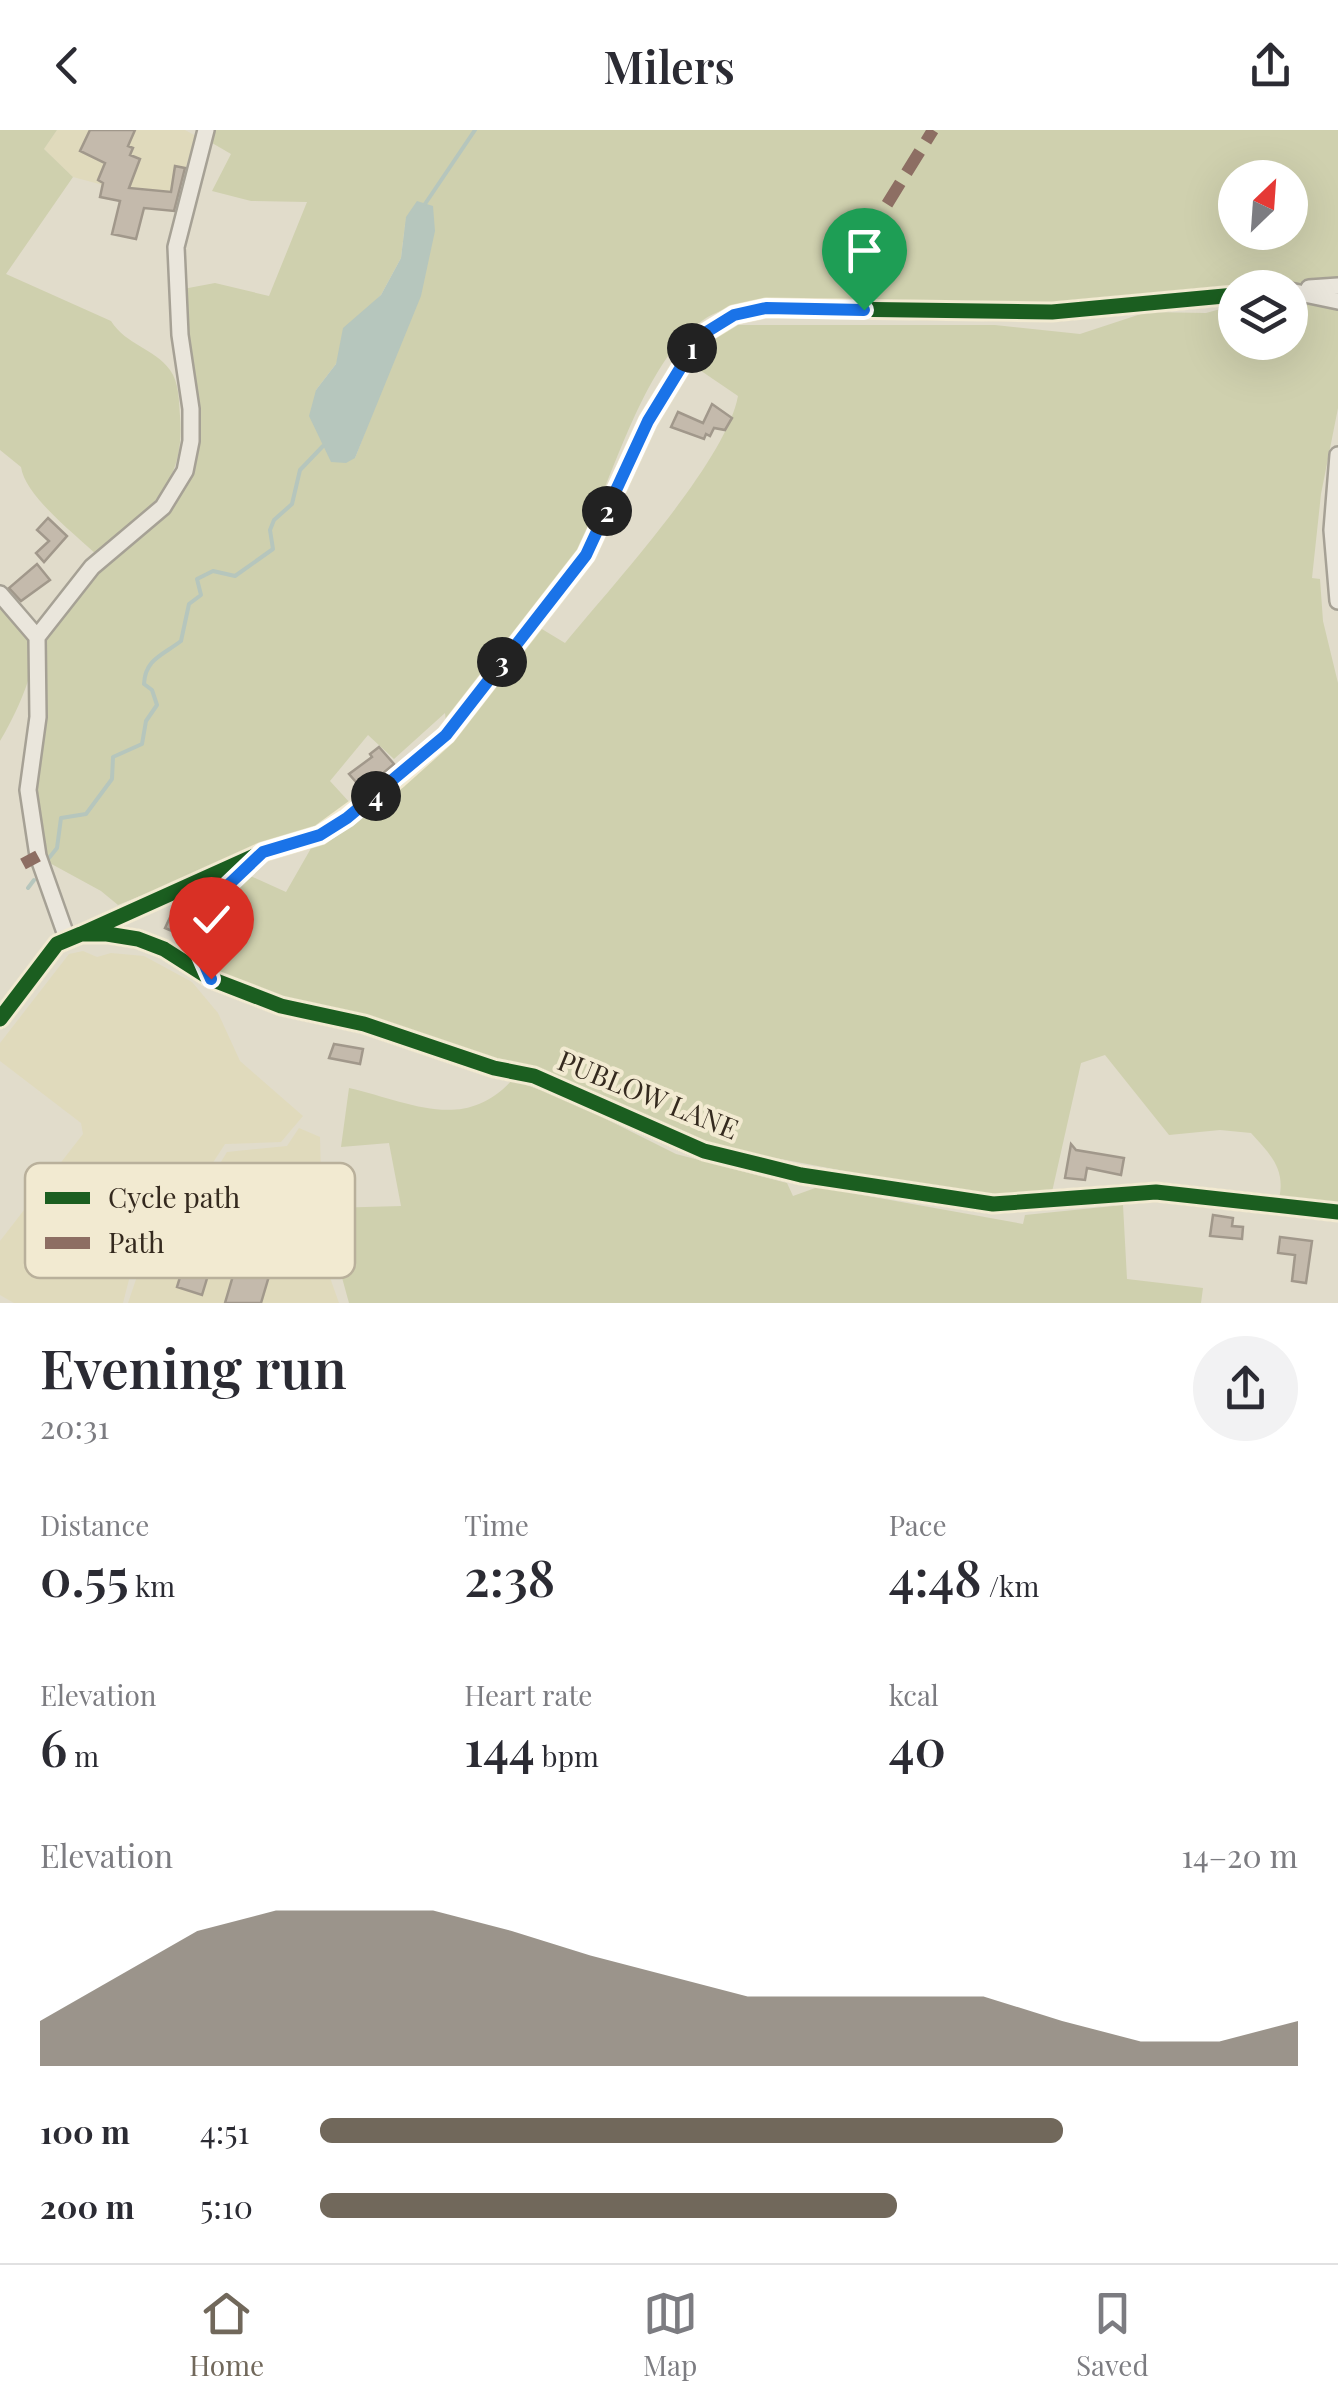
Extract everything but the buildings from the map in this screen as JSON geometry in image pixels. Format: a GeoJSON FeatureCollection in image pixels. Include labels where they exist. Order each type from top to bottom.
{"type":"FeatureCollection","features":[{"type":"Feature","properties":{"kind":"street"},"geometry":{"type":"LineString","coordinates":[[74,936],[38,856],[28,790],[38,717],[37,637],[92,567],[163,507],[185,471],[191,441],[191,408],[180,335],[176,247],[206,130]]}},
{"type":"Feature","properties":{"kind":"street"},"geometry":{"type":"LineString","coordinates":[[1308,288],[1338,286]]}},
{"type":"Feature","properties":{"kind":"street"},"geometry":{"type":"LineString","coordinates":[[1308,294],[1338,300]]}},
{"type":"Feature","properties":{"kind":"street"},"geometry":{"type":"LineString","coordinates":[[0,1019],[44,956],[74,936],[263,852],[320,835],[397,779],[446,735],[586,555],[648,421],[678,367],[700,336],[734,315],[766,308],[1052,312],[1218,297]]}},
{"type":"Feature","properties":{"kind":"street"},"geometry":{"type":"LineString","coordinates":[[1338,455],[1332,530],[1338,601]]}},
{"type":"Feature","properties":{"kind":"street"},"geometry":{"type":"LineString","coordinates":[[0,594],[37,637]]}},
{"type":"Feature","properties":{"kind":"street"},"geometry":{"type":"LineString","coordinates":[[211,979],[201,956],[211,913],[223,890],[263,852]]}},
{"type":"Feature","properties":{"kind":"street","name":"PUBLOW LANE"},"geometry":{"type":"LineString","coordinates":[[74,936],[138,939],[164,949],[211,979],[308,1015],[378,1028],[494,1068],[534,1076],[704,1151],[800,1175],[993,1204],[1156,1192],[1338,1212]]}},
{"type":"Feature","properties":{"kind":"shaded area"},"geometry":{"type":"Polygon","coordinates":[[[57,130],[185,130],[196,136],[174,204],[73,177],[44,149],[57,130]]]}},
{"type":"Feature","properties":{"kind":"shaded area"},"geometry":{"type":"Polygon","coordinates":[[[417,201],[433,206],[435,231],[421,296],[355,458],[346,463],[331,462],[309,416],[316,390],[336,364],[343,328],[381,295],[401,258],[406,217],[417,201]]]}},
{"type":"Feature","properties":{"kind":"shaded area"},"geometry":{"type":"Polygon","coordinates":[[[83,951],[97,957],[111,953],[144,956],[192,982],[218,1013],[240,1061],[303,1116],[281,1142],[225,1144],[213,1163],[61,1163],[83,1134],[81,1123],[0,1061],[0,1043],[69,954],[83,951]]]}},
{"type":"Feature","properties":{"kind":"shaded area"},"geometry":{"type":"Polygon","coordinates":[[[299,1128],[320,1137],[321,1163],[220,1163],[227,1152],[287,1146],[299,1128]]]}},
{"type":"Feature","properties":{"kind":"shaded area"},"geometry":{"type":"Polygon","coordinates":[[[25,1209],[25,1278],[129,1278],[123,1303],[14,1303],[0,1295],[0,1241],[25,1209]]]}},
{"type":"Feature","properties":{"kind":"shaded area"},"geometry":{"type":"Polygon","coordinates":[[[136,1278],[330,1278],[339,1303],[128,1303],[136,1278]]]}},
{"type":"Feature","properties":{"kind":"green space"},"geometry":{"type":"Polygon","coordinates":[[[0,130],[57,130],[44,149],[73,177],[6,274],[111,321],[124,336],[156,356],[173,375],[177,386],[180,441],[169,480],[146,510],[97,555],[41,502],[21,467],[0,450],[0,130]]]}},
{"type":"Feature","properties":{"kind":"green space"},"geometry":{"type":"Polygon","coordinates":[[[213,130],[1338,130],[1338,281],[1308,283],[1308,270],[1218,270],[1218,293],[1054,308],[1000,303],[889,303],[875,300],[870,263],[883,229],[874,213],[853,254],[854,303],[785,301],[734,307],[693,327],[672,351],[635,415],[580,545],[527,620],[565,643],[690,488],[729,423],[738,396],[688,362],[703,341],[727,325],[995,325],[1080,334],[1147,312],[1218,310],[1218,360],[1308,360],[1308,305],[1325,307],[1328,292],[1338,292],[1338,408],[1321,494],[1312,578],[1320,579],[1323,621],[1338,683],[1338,1207],[1279,1199],[1278,1170],[1251,1133],[1220,1130],[1169,1135],[1105,1055],[1081,1063],[1052,1192],[1004,1196],[956,1192],[701,1144],[576,1086],[506,1060],[458,1051],[309,1009],[215,973],[208,946],[210,933],[220,908],[244,873],[286,892],[314,843],[335,835],[402,787],[448,738],[445,713],[394,759],[368,735],[330,781],[351,804],[316,831],[268,844],[118,905],[101,891],[46,861],[32,788],[44,733],[44,644],[97,570],[162,519],[197,442],[183,289],[215,283],[269,296],[307,202],[251,201],[212,191],[231,154],[207,140],[213,130]],[[406,216],[401,258],[381,295],[352,324],[336,364],[316,390],[355,458],[390,368],[406,216]]]}},
{"type":"Feature","properties":{"kind":"green space"},"geometry":{"type":"Polygon","coordinates":[[[0,605],[26,632],[34,652],[24,693],[0,741],[0,605]]]}},
{"type":"Feature","properties":{"kind":"green space"},"geometry":{"type":"Polygon","coordinates":[[[512,1080],[566,1099],[676,1154],[787,1183],[793,1196],[818,1187],[1023,1224],[1025,1215],[1123,1205],[1127,1279],[1203,1288],[1201,1303],[349,1303],[342,1278],[355,1278],[355,1207],[401,1206],[389,1143],[341,1147],[349,1088],[435,1109],[475,1106],[512,1080]]]}},
{"type":"Feature","properties":{"kind":"waterway"},"geometry":{"type":"LineString","coordinates":[[425,204],[475,130]]}},
{"type":"Feature","properties":{"kind":"waterway"},"geometry":{"type":"LineString","coordinates":[[49,858],[57,848],[61,818],[86,814],[112,779],[113,757],[142,744],[146,721],[157,705],[152,690],[144,684],[145,676],[156,658],[181,641],[189,604],[201,595],[197,579],[213,571],[235,576],[273,549],[270,530],[274,520],[292,504],[300,470],[323,446]]}},
{"type":"Feature","properties":{"kind":"waterway"},"geometry":{"type":"LineString","coordinates":[[28,888],[34,880]]}},
{"type":"Feature","properties":{"kind":"marked path"},"geometry":{"type":"LineString","coordinates":[[864,310],[866,247],[873,227],[933,130]]}},
{"type":"Feature","properties":{"kind":"marked path"},"geometry":{"type":"LineString","coordinates":[[23,864],[38,856]]}},
{"type":"Feature","properties":{"kind":"cycle path"},"geometry":{"type":"LineString","coordinates":[[81,934],[263,852],[320,835],[397,779],[446,735],[586,555],[648,421],[700,336],[734,315],[766,308],[1052,312],[1218,297]]}},
{"type":"Feature","properties":{"kind":"cycle path"},"geometry":{"type":"LineString","coordinates":[[0,1019],[57,944],[81,934],[107,934],[138,939],[164,949],[211,979],[281,1006],[364,1024],[494,1068],[534,1076],[704,1151],[801,1175],[993,1204],[1156,1192],[1338,1212]]}},
{"type":"Feature","properties":{"kind":"route"},"geometry":{"type":"LineString","coordinates":[[211,979],[201,956],[211,913],[223,890],[263,852],[320,835],[347,818],[446,735],[586,555],[648,421],[700,336],[734,315],[766,308],[864,310]]}}]}
